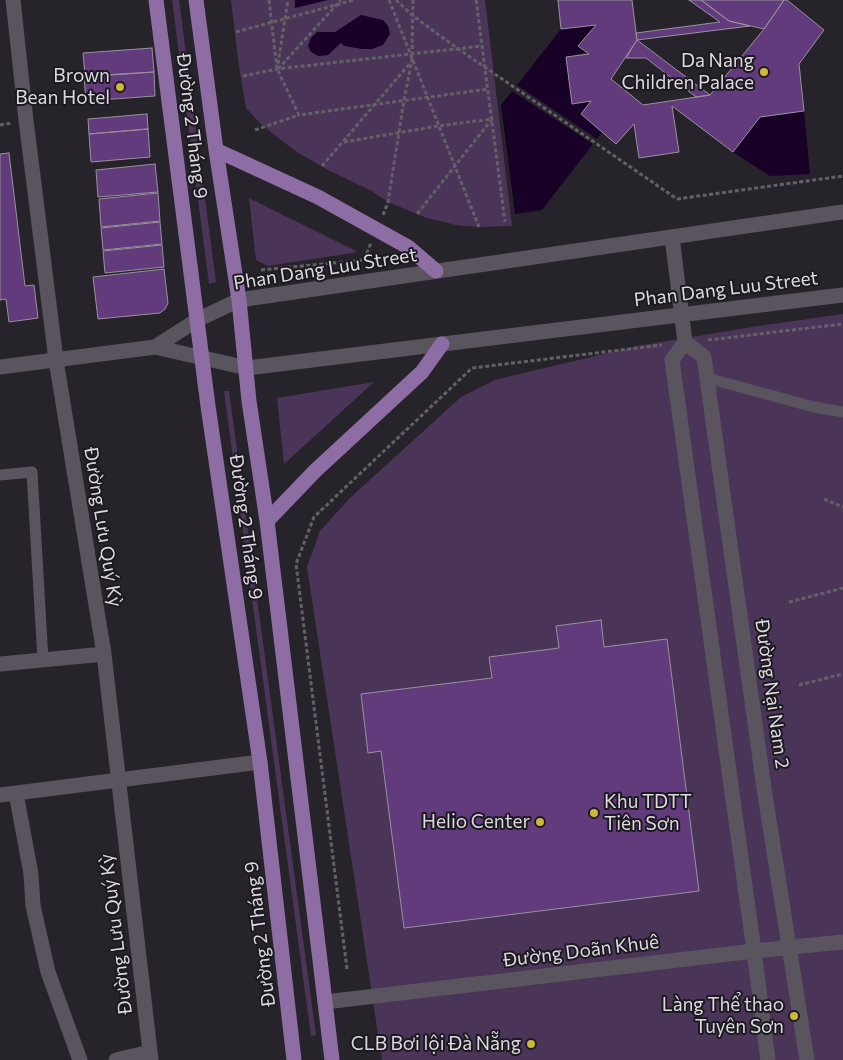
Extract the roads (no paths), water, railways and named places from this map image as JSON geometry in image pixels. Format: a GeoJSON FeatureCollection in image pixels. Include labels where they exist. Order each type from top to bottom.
{"type":"FeatureCollection","features":[{"type":"Feature","properties":{"kind":"main road","name":"Đường 2 Tháng 9"},"geometry":{"type":"LineString","coordinates":[[156,0],[202,357],[260,762],[294,1060]]}},
{"type":"Feature","properties":{"kind":"main road","name":"Đường 2 Tháng 9"},"geometry":{"type":"LineString","coordinates":[[196,0],[239,300],[249,400],[266,521],[332,1060]]}},
{"type":"Feature","properties":{"kind":"main road"},"geometry":{"type":"LineString","coordinates":[[216,150],[318,197],[408,247],[436,271]]}},
{"type":"Feature","properties":{"kind":"main road"},"geometry":{"type":"LineString","coordinates":[[266,521],[315,471],[422,372],[442,344]]}},
{"type":"Feature","properties":{"kind":"street","name":"Đường Lưu Quý Kỳ"},"geometry":{"type":"LineString","coordinates":[[13,0],[56,360],[104,654],[150,1056]]}},
{"type":"Feature","properties":{"kind":"street","name":"Phan Dang Luu Street"},"geometry":{"type":"LineString","coordinates":[[155,347],[197,320],[239,300],[843,212]]}},
{"type":"Feature","properties":{"kind":"street"},"geometry":{"type":"LineString","coordinates":[[672,237],[685,342],[672,360],[768,1060]]}},
{"type":"Feature","properties":{"kind":"street","name":"Phan Dang Luu Street"},"geometry":{"type":"LineString","coordinates":[[155,347],[247,368],[843,295]]}},
{"type":"Feature","properties":{"kind":"street","name":"Đường Nại Nam 2"},"geometry":{"type":"LineString","coordinates":[[685,342],[704,356],[766,795],[807,1060]]}},
{"type":"Feature","properties":{"kind":"street"},"geometry":{"type":"LineString","coordinates":[[0,367],[155,347]]}},
{"type":"Feature","properties":{"kind":"street"},"geometry":{"type":"LineString","coordinates":[[0,664],[104,654]]}},
{"type":"Feature","properties":{"kind":"street"},"geometry":{"type":"LineString","coordinates":[[0,795],[260,762]]}},
{"type":"Feature","properties":{"kind":"street"},"geometry":{"type":"LineString","coordinates":[[16,793],[31,874],[33,906],[48,972],[80,1060]]}},
{"type":"Feature","properties":{"kind":"street","name":"Đường Doãn Khuê"},"geometry":{"type":"LineString","coordinates":[[325,1002],[843,942]]}},
{"type":"Feature","properties":{"kind":"street"},"geometry":{"type":"LineString","coordinates":[[116,1060],[150,1056]]}},
{"type":"Feature","properties":{"kind":"lane"},"geometry":{"type":"LineString","coordinates":[[707,378],[814,407],[843,412]]}},
{"type":"Feature","properties":{"kind":"lane"},"geometry":{"type":"LineString","coordinates":[[0,475],[32,472],[43,660]]}},
{"type":"Feature","properties":{"kind":"place","name":"Da Nang Children Palace"},"geometry":{"type":"Point","coordinates":[764,72]}},
{"type":"Feature","properties":{"kind":"place","name":"Brown Bean Hotel"},"geometry":{"type":"Point","coordinates":[120,87]}},
{"type":"Feature","properties":{"kind":"place","name":"Khu TDTT Tiên Sơn"},"geometry":{"type":"Point","coordinates":[594,813]}},
{"type":"Feature","properties":{"kind":"place","name":"Helio Center"},"geometry":{"type":"Point","coordinates":[540,822]}},
{"type":"Feature","properties":{"kind":"place","name":"Làng Thể thao Tuyên Sơn"},"geometry":{"type":"Point","coordinates":[794,1016]}},
{"type":"Feature","properties":{"kind":"place","name":"CLB Bơi lội Đà Nẵng"},"geometry":{"type":"Point","coordinates":[531,1044]}}]}
